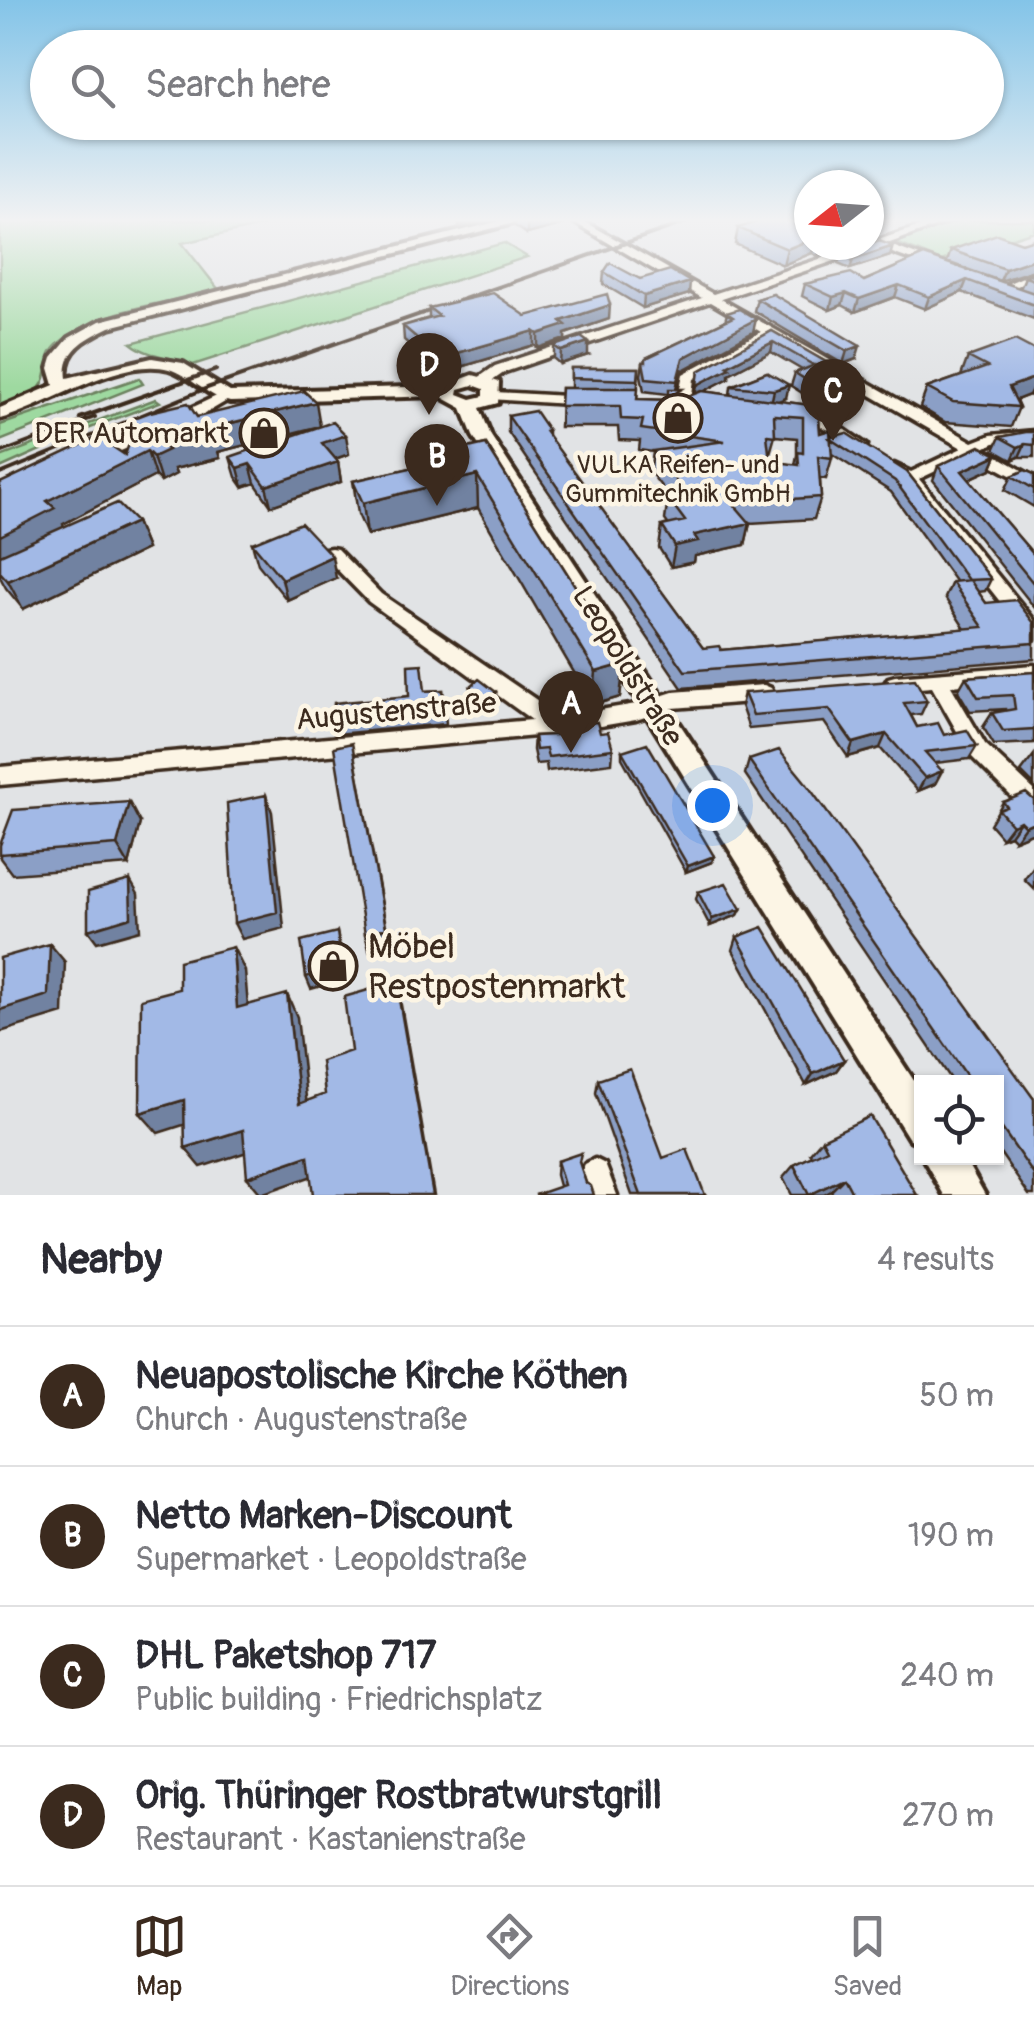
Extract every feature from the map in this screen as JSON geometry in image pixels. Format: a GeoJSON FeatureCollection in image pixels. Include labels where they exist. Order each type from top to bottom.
{"type":"FeatureCollection","features":[{"type":"Feature","properties":{"kind":"main road"},"geometry":{"type":"LineString","coordinates":[[65,390],[57,370],[62,352],[80,336],[105,324],[297,276]]}},
{"type":"Feature","properties":{"kind":"main road"},"geometry":{"type":"LineString","coordinates":[[0,414],[124,369],[157,363],[177,367],[226,396],[448,392],[463,381],[489,389],[486,403],[470,405],[452,400],[448,392]]}},
{"type":"Feature","properties":{"kind":"main road","name":"Leopoldstraße"},"geometry":{"type":"LineString","coordinates":[[470,405],[482,436],[914,1113]]}},
{"type":"Feature","properties":{"kind":"main road"},"geometry":{"type":"LineString","coordinates":[[947,1165],[966,1195]]}},
{"type":"Feature","properties":{"kind":"street"},"geometry":{"type":"LineString","coordinates":[[674,276],[1034,484]]}},
{"type":"Feature","properties":{"kind":"street"},"geometry":{"type":"LineString","coordinates":[[489,389],[510,365],[777,276]]}},
{"type":"Feature","properties":{"kind":"street"},"geometry":{"type":"LineString","coordinates":[[1017,295],[995,287],[1032,276]]}},
{"type":"Feature","properties":{"kind":"street"},"geometry":{"type":"LineString","coordinates":[[701,404],[677,402],[688,376],[770,332]]}},
{"type":"Feature","properties":{"kind":"street"},"geometry":{"type":"LineString","coordinates":[[489,389],[596,401]]}},
{"type":"Feature","properties":{"kind":"street"},"geometry":{"type":"LineString","coordinates":[[86,462],[226,396]]}},
{"type":"Feature","properties":{"kind":"street"},"geometry":{"type":"LineString","coordinates":[[787,412],[814,417],[873,454]]}},
{"type":"Feature","properties":{"kind":"street"},"geometry":{"type":"LineString","coordinates":[[910,478],[971,447],[1001,437],[1034,435]]}},
{"type":"Feature","properties":{"kind":"street"},"geometry":{"type":"LineString","coordinates":[[887,463],[910,478],[1034,632]]}},
{"type":"Feature","properties":{"kind":"street"},"geometry":{"type":"LineString","coordinates":[[330,553],[375,598],[537,711],[546,727]]}},
{"type":"Feature","properties":{"kind":"street"},"geometry":{"type":"LineString","coordinates":[[881,684],[1034,672]]}},
{"type":"Feature","properties":{"kind":"street"},"geometry":{"type":"LineString","coordinates":[[938,680],[978,750],[1034,804]]}},
{"type":"Feature","properties":{"kind":"street","name":"Augustenstraße"},"geometry":{"type":"LineString","coordinates":[[0,776],[546,727],[674,700],[787,692]]}},
{"type":"Feature","properties":{"kind":"green space"},"geometry":{"type":"Polygon","coordinates":[[[0,276],[208,276],[219,290],[138,307],[81,328],[54,348],[38,389],[0,406],[0,276]]]}},
{"type":"Feature","properties":{"kind":"green space"},"geometry":{"type":"Polygon","coordinates":[[[382,276],[469,276],[193,365],[131,343],[382,276]]]}},
{"type":"Feature","properties":{"kind":"green space"},"geometry":{"type":"Polygon","coordinates":[[[139,378],[143,384],[0,441],[0,425],[139,378]]]}},
{"type":"Feature","properties":{"kind":"green space"},"geometry":{"type":"Polygon","coordinates":[[[156,399],[160,402],[0,468],[0,457],[156,399]]]}},
{"type":"Feature","properties":{"kind":"building"},"geometry":{"type":"Polygon","coordinates":[[[610,276],[640,279],[680,276],[690,282],[644,296],[610,276]]]}},
{"type":"Feature","properties":{"kind":"building"},"geometry":{"type":"Polygon","coordinates":[[[839,276],[855,276],[864,281],[876,276],[984,276],[1034,293],[1034,305],[967,280],[929,297],[899,285],[859,299],[846,293],[833,297],[805,284],[839,276]]]}},
{"type":"Feature","properties":{"kind":"building"},"geometry":{"type":"Polygon","coordinates":[[[493,293],[526,316],[607,294],[610,305],[561,321],[566,325],[538,334],[534,331],[440,358],[403,326],[439,316],[429,308],[493,293]]]}},
{"type":"Feature","properties":{"kind":"building"},"geometry":{"type":"Polygon","coordinates":[[[773,294],[860,346],[847,351],[757,299],[773,294]]]}},
{"type":"Feature","properties":{"kind":"building"},"geometry":{"type":"Polygon","coordinates":[[[739,309],[756,319],[683,358],[677,381],[646,378],[646,358],[733,317],[727,313],[739,309]]]}},
{"type":"Feature","properties":{"kind":"building"},"geometry":{"type":"Polygon","coordinates":[[[772,331],[826,362],[815,366],[773,342],[697,385],[699,371],[772,331]]]}},
{"type":"Feature","properties":{"kind":"building"},"geometry":{"type":"Polygon","coordinates":[[[581,337],[588,342],[561,351],[554,346],[581,337]]]}},
{"type":"Feature","properties":{"kind":"building"},"geometry":{"type":"Polygon","coordinates":[[[1015,340],[1034,350],[1034,378],[1009,387],[1019,407],[953,402],[927,388],[987,367],[968,357],[1015,340]]]}},
{"type":"Feature","properties":{"kind":"building"},"geometry":{"type":"Polygon","coordinates":[[[815,365],[842,380],[816,386],[795,373],[815,365]]]}},
{"type":"Feature","properties":{"kind":"building"},"geometry":{"type":"Polygon","coordinates":[[[571,368],[639,368],[638,380],[571,378],[571,368]]]}},
{"type":"Feature","properties":{"kind":"building"},"geometry":{"type":"Polygon","coordinates":[[[767,372],[789,385],[774,390],[731,386],[767,372]]]}},
{"type":"Feature","properties":{"kind":"building"},"geometry":{"type":"Polygon","coordinates":[[[561,388],[638,388],[637,399],[669,400],[669,389],[682,389],[677,392],[681,399],[702,391],[818,406],[820,433],[830,430],[832,458],[818,456],[821,497],[733,503],[750,523],[694,535],[698,541],[675,546],[662,526],[685,521],[668,498],[686,494],[653,451],[725,441],[641,429],[643,420],[621,419],[620,406],[560,406],[561,388]],[[774,415],[775,436],[767,435],[770,461],[799,465],[803,417],[774,415]]]}},
{"type":"Feature","properties":{"kind":"building"},"geometry":{"type":"Polygon","coordinates":[[[304,391],[316,402],[211,428],[213,434],[163,446],[168,450],[153,457],[147,451],[47,501],[55,508],[0,536],[0,483],[98,437],[125,455],[133,433],[129,420],[188,403],[197,417],[304,391]]]}},
{"type":"Feature","properties":{"kind":"building"},"geometry":{"type":"Polygon","coordinates":[[[535,411],[548,430],[545,431],[703,648],[719,646],[721,650],[983,627],[952,582],[970,580],[986,603],[1016,600],[1034,623],[1034,643],[685,671],[508,416],[535,411]]]}},
{"type":"Feature","properties":{"kind":"building"},"geometry":{"type":"Polygon","coordinates":[[[333,422],[346,435],[322,443],[338,462],[266,486],[250,464],[238,468],[230,457],[333,422]]]}},
{"type":"Feature","properties":{"kind":"building"},"geometry":{"type":"Polygon","coordinates":[[[1034,432],[1034,445],[1018,447],[1000,437],[1034,432]]]}},
{"type":"Feature","properties":{"kind":"building"},"geometry":{"type":"Polygon","coordinates":[[[846,433],[907,472],[991,579],[968,580],[895,481],[829,438],[846,433]]]}},
{"type":"Feature","properties":{"kind":"building"},"geometry":{"type":"Polygon","coordinates":[[[486,444],[624,664],[596,672],[477,475],[363,503],[353,481],[459,457],[455,451],[486,444]]]}},
{"type":"Feature","properties":{"kind":"building"},"geometry":{"type":"Polygon","coordinates":[[[980,446],[997,455],[962,471],[1034,555],[1034,584],[938,466],[980,446]]]}},
{"type":"Feature","properties":{"kind":"building"},"geometry":{"type":"Polygon","coordinates":[[[1025,470],[1034,474],[1034,489],[1012,476],[1025,470]]]}},
{"type":"Feature","properties":{"kind":"building"},"geometry":{"type":"Polygon","coordinates":[[[117,503],[136,522],[8,581],[0,572],[0,555],[117,503]]]}},
{"type":"Feature","properties":{"kind":"building"},"geometry":{"type":"Polygon","coordinates":[[[301,523],[332,556],[282,579],[252,543],[301,523]]]}},
{"type":"Feature","properties":{"kind":"building"},"geometry":{"type":"Polygon","coordinates":[[[422,664],[425,691],[443,690],[444,710],[333,720],[334,703],[409,696],[408,665],[422,664]]]}},
{"type":"Feature","properties":{"kind":"building"},"geometry":{"type":"Polygon","coordinates":[[[1034,672],[1034,729],[1003,731],[992,713],[1015,709],[1013,695],[978,697],[966,677],[1034,672]]]}},
{"type":"Feature","properties":{"kind":"building"},"geometry":{"type":"Polygon","coordinates":[[[479,679],[496,692],[487,699],[470,687],[479,679]]]}},
{"type":"Feature","properties":{"kind":"building"},"geometry":{"type":"Polygon","coordinates":[[[915,679],[927,701],[904,703],[917,727],[938,723],[944,735],[967,730],[977,746],[925,752],[942,771],[925,778],[886,734],[853,743],[829,709],[753,715],[744,693],[915,679]]]}},
{"type":"Feature","properties":{"kind":"building"},"geometry":{"type":"Polygon","coordinates":[[[597,722],[600,733],[608,732],[613,749],[548,757],[546,749],[536,750],[534,736],[576,734],[574,725],[597,722]]]}},
{"type":"Feature","properties":{"kind":"building"},"geometry":{"type":"Polygon","coordinates":[[[352,743],[386,928],[365,934],[334,747],[352,743]]]}},
{"type":"Feature","properties":{"kind":"building"},"geometry":{"type":"Polygon","coordinates":[[[647,743],[714,856],[688,866],[622,751],[647,743]]]}},
{"type":"Feature","properties":{"kind":"building"},"geometry":{"type":"Polygon","coordinates":[[[779,750],[1034,1099],[1034,1175],[1004,1132],[1004,1075],[966,1075],[749,760],[779,750]]]}},
{"type":"Feature","properties":{"kind":"building"},"geometry":{"type":"Polygon","coordinates":[[[1026,793],[1034,800],[1034,822],[1012,825],[999,810],[1007,807],[1003,802],[1026,793]]]}},
{"type":"Feature","properties":{"kind":"building"},"geometry":{"type":"Polygon","coordinates":[[[266,795],[277,912],[234,923],[227,803],[266,795]]]}},
{"type":"Feature","properties":{"kind":"building"},"geometry":{"type":"Polygon","coordinates":[[[129,802],[117,845],[0,854],[13,810],[129,802]]]}},
{"type":"Feature","properties":{"kind":"building"},"geometry":{"type":"Polygon","coordinates":[[[130,880],[131,917],[88,930],[88,892],[130,880]]]}},
{"type":"Feature","properties":{"kind":"building"},"geometry":{"type":"Polygon","coordinates":[[[726,883],[741,909],[712,919],[698,892],[726,883]]]}},
{"type":"Feature","properties":{"kind":"building"},"geometry":{"type":"Polygon","coordinates":[[[763,927],[844,1060],[813,1074],[737,937],[763,927]]]}},
{"type":"Feature","properties":{"kind":"building"},"geometry":{"type":"Polygon","coordinates":[[[337,932],[342,967],[306,977],[301,941],[337,932]]]}},
{"type":"Feature","properties":{"kind":"building"},"geometry":{"type":"Polygon","coordinates":[[[50,944],[48,995],[0,1010],[0,958],[50,944]]]}},
{"type":"Feature","properties":{"kind":"building"},"geometry":{"type":"Polygon","coordinates":[[[233,947],[237,1008],[287,994],[299,1104],[325,1094],[321,1061],[351,1051],[344,997],[396,982],[433,1195],[313,1195],[308,1156],[247,1177],[243,1130],[185,1148],[184,1100],[140,1113],[141,999],[179,989],[179,961],[233,947]]]}},
{"type":"Feature","properties":{"kind":"building"},"geometry":{"type":"Polygon","coordinates":[[[630,1069],[663,1158],[687,1149],[705,1195],[641,1195],[598,1080],[630,1069]]]}},
{"type":"Feature","properties":{"kind":"building"},"geometry":{"type":"Polygon","coordinates":[[[870,1116],[917,1195],[853,1195],[844,1178],[809,1195],[794,1165],[827,1149],[822,1139],[870,1116]]]}},
{"type":"Feature","properties":{"kind":"building"},"geometry":{"type":"Polygon","coordinates":[[[581,1153],[579,1162],[594,1195],[535,1195],[564,1185],[557,1161],[581,1153]]]}},
{"type":"Feature","properties":{"kind":"railway"},"geometry":{"type":"LineString","coordinates":[[0,474],[207,388],[531,276]]}},
{"type":"Feature","properties":{"kind":"railway"},"geometry":{"type":"LineString","coordinates":[[80,418],[216,370]]}},
{"type":"Feature","properties":{"kind":"railway"},"geometry":{"type":"LineString","coordinates":[[0,453],[95,417]]}},
{"type":"Feature","properties":{"kind":"place","name":"Orig. Thüringer Rostbratwurstgrill"},"geometry":{"type":"Point","coordinates":[429,415]}},
{"type":"Feature","properties":{"kind":"place","name":"VULKA Reifen- und Gummitechnik GmbH"},"geometry":{"type":"Point","coordinates":[678,418]}},
{"type":"Feature","properties":{"kind":"place","name":"DER Automarkt"},"geometry":{"type":"Point","coordinates":[264,433]}},
{"type":"Feature","properties":{"kind":"place","name":"DHL Paketshop 717"},"geometry":{"type":"Point","coordinates":[833,441]}},
{"type":"Feature","properties":{"kind":"place","name":"Netto Marken-Discount"},"geometry":{"type":"Point","coordinates":[437,506]}},
{"type":"Feature","properties":{"kind":"place","name":"Neuapostolische Kirche Köthen"},"geometry":{"type":"Point","coordinates":[571,753]}},
{"type":"Feature","properties":{"kind":"place","name":"Möbel Restpostenmarkt"},"geometry":{"type":"Point","coordinates":[333,966]}}]}
